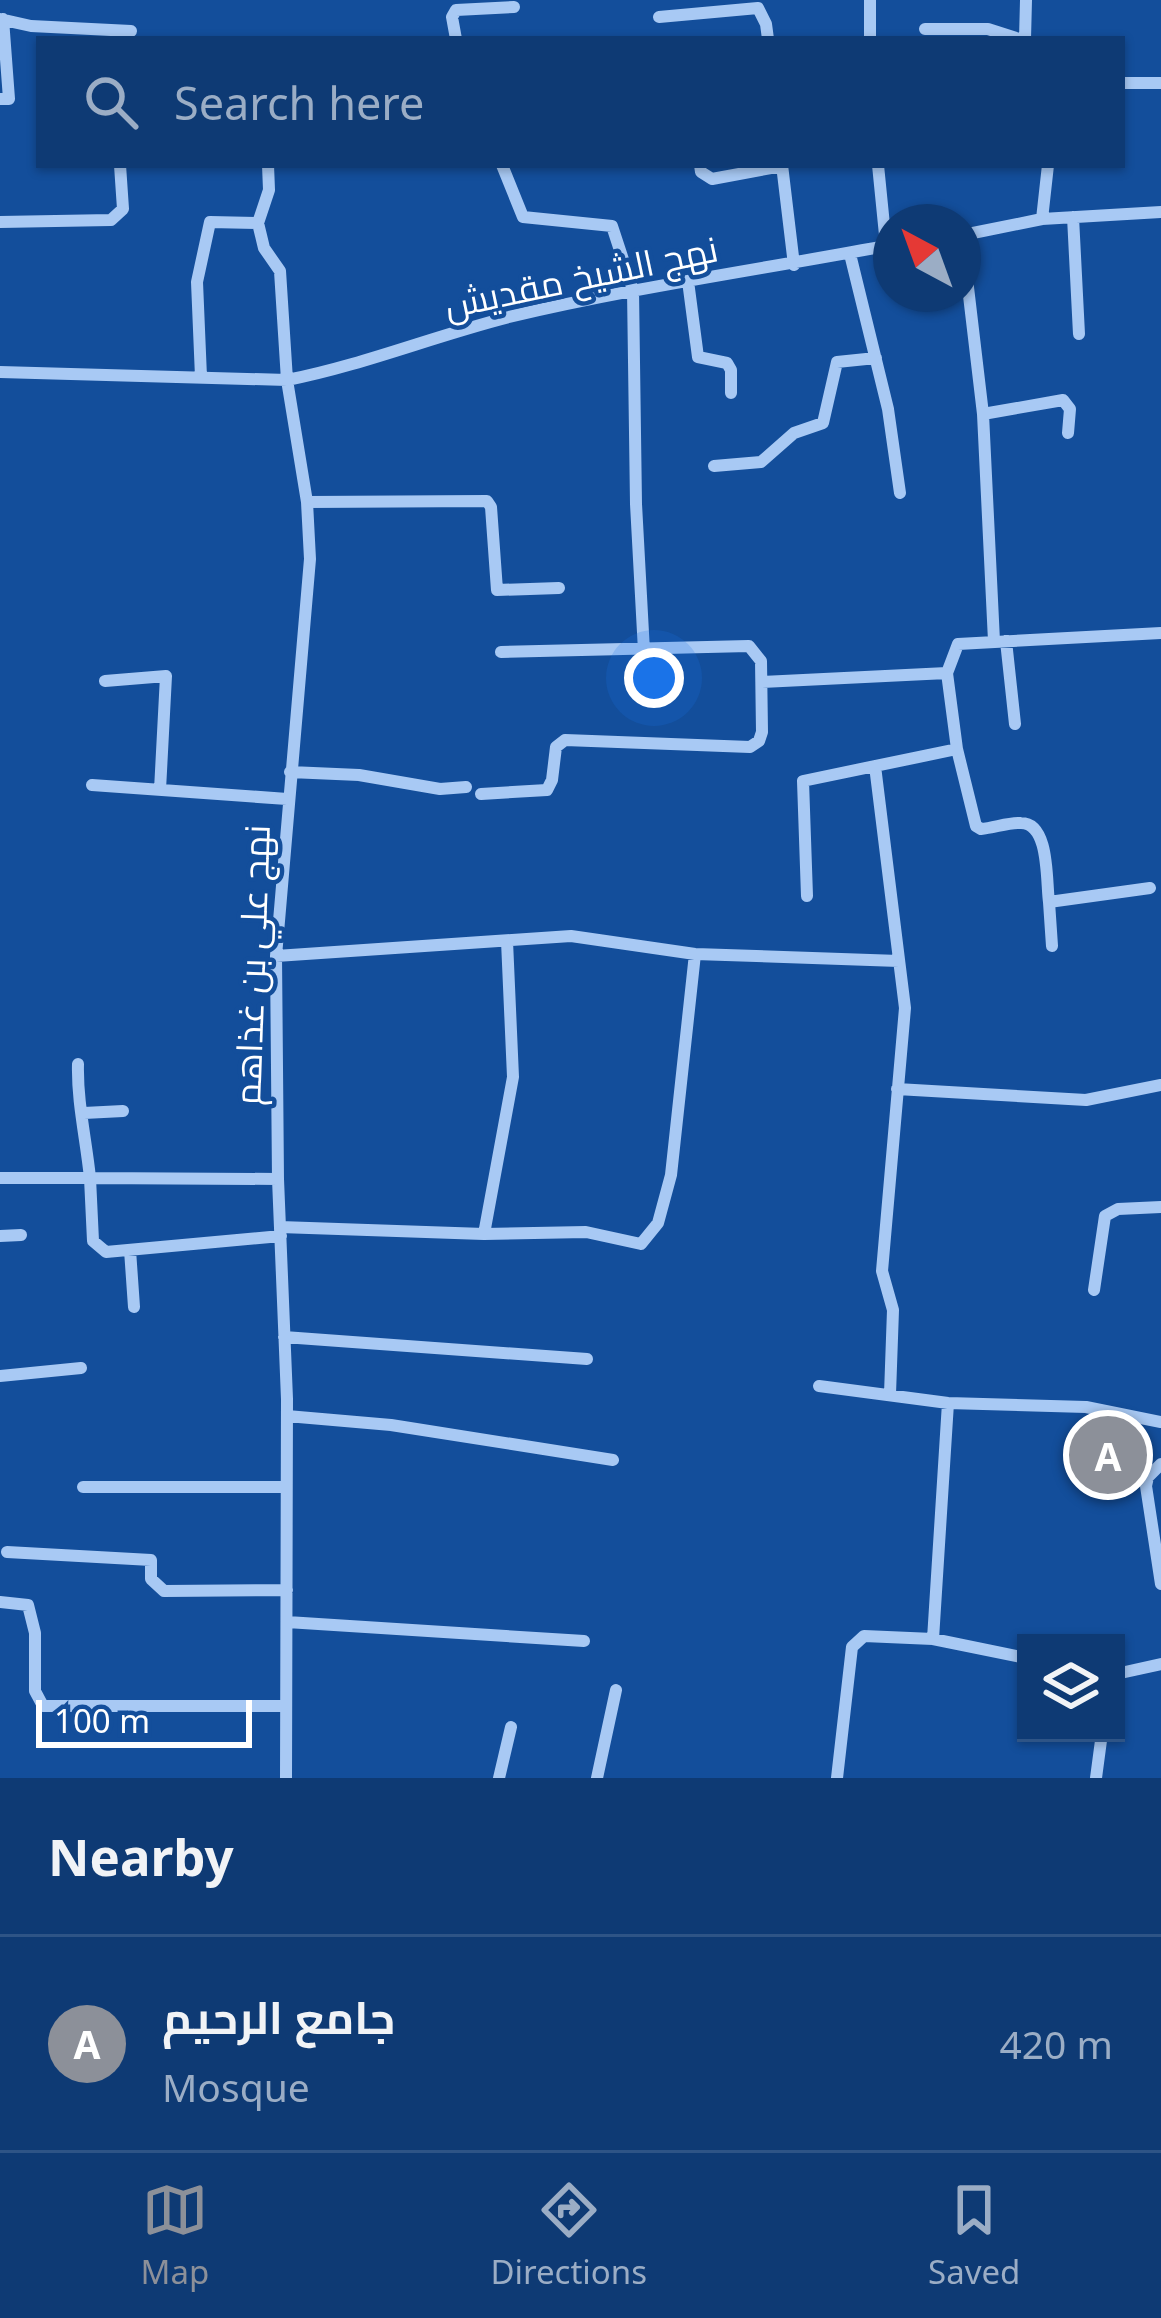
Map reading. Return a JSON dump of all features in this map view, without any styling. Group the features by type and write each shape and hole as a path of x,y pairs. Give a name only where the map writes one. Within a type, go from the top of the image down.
{"street":[{"path":"870,0 870,36"},
{"path":"1022,36 1026,0"},
{"path":"456,36 452,17 456,10 514,7"},
{"path":"659,17 758,8 767,36"},
{"path":"0,99 9,99 1,19 31,26 131,31"},
{"path":"925,28 988,29 1012,36"},
{"path":"1125,83 1161,83"},
{"path":"0,222 111,220 123,209 120,168"},
{"path":"201,377 196,282 210,222 258,223 269,190 268,168"},
{"path":"503,168 523,217 612,226 634,290 636,503 644,650"},
{"path":"700,168 712,179 771,168"},
{"path":"782,168 794,265"},
{"path":"878,168 883,204"},
{"path":"1042,219 1048,168"},
{"path":"981,231 1042,219 1161,212"},
{"path":"1073,217 1079,334"},
{"name":"نهج علي بن غذاهم","path":"258,223 264,248 280,271 287,380 307,502 310,559 276,956 287,1416 286,1778"},
{"name":"نهج الشيخ مقديش","path":"0,372 287,380 505,318 634,290 873,249"},
{"path":"850,254 888,409 900,493"},
{"path":"688,281 698,357 727,363 730,393"},
{"path":"971,312 1000,641 1015,724"},
{"path":"714,466 760,462 799,430 823,423 837,362 876,358"},
{"path":"983,414 1063,400 1070,409 1068,433"},
{"path":"307,502 487,501 497,590 559,588"},
{"path":"1052,946 1042,842 1035,827 1024,822 976,826 957,749 947,673 958,644 1161,633"},
{"path":"482,794 547,790 553,780 556,747 565,740 755,745 762,732 759,655 749,646 500,652"},
{"path":"762,682 947,673"},
{"path":"105,681 166,676 160,790"},
{"path":"807,896 803,781 957,749"},
{"path":"875,766 905,1009 882,1271 892,1310 890,1394"},
{"path":"290,772 359,775 440,789 466,787"},
{"path":"92,785 287,799"},
{"path":"1049,902 1150,888"},
{"path":"276,956 572,936 695,954 899,961"},
{"path":"484,1234 512,1076 507,941"},
{"path":"78,1064 77,1100 84,1113 93,1241 106,1252 281,1231 586,1232 640,1244 658,1223 671,1175 695,954"},
{"path":"897,1089 1086,1100 1161,1085"},
{"path":"84,1113 123,1111"},
{"path":"0,1178 278,1179"},
{"path":"1094,1290 1105,1216 1118,1209 1161,1207"},
{"path":"0,1236 21,1234"},
{"path":"130,1250 134,1307"},
{"path":"284,1337 587,1359"},
{"path":"0,1376 81,1368"},
{"path":"819,1386 948,1403 1086,1407 1161,1421"},
{"path":"934,1639 948,1403"},
{"path":"287,1416 391,1425 613,1460"},
{"path":"1161,1464 1146,1486 1161,1584"},
{"path":"83,1487 286,1486"},
{"path":"7,1552 151,1560 151,1579 164,1591 287,1590"},
{"path":"0,1602 28,1605 35,1633 35,1691 44,1706 285,1706"},
{"path":"287,1622 584,1641"},
{"path":"837,1778 852,1647 864,1636 934,1639 1017,1656"},
{"path":"1125,1672 1161,1664"},
{"path":"597,1778 616,1690"},
{"path":"499,1778 511,1727"},
{"path":"1096,1778 1101,1742"}],"building":[{"path":"1095,1430 1095,1436 1136,1443 1138,1465 1079,1467 1082,1432"}],"place":[{"name":"جامع الرحيم","path":"1108,1455"}]}
